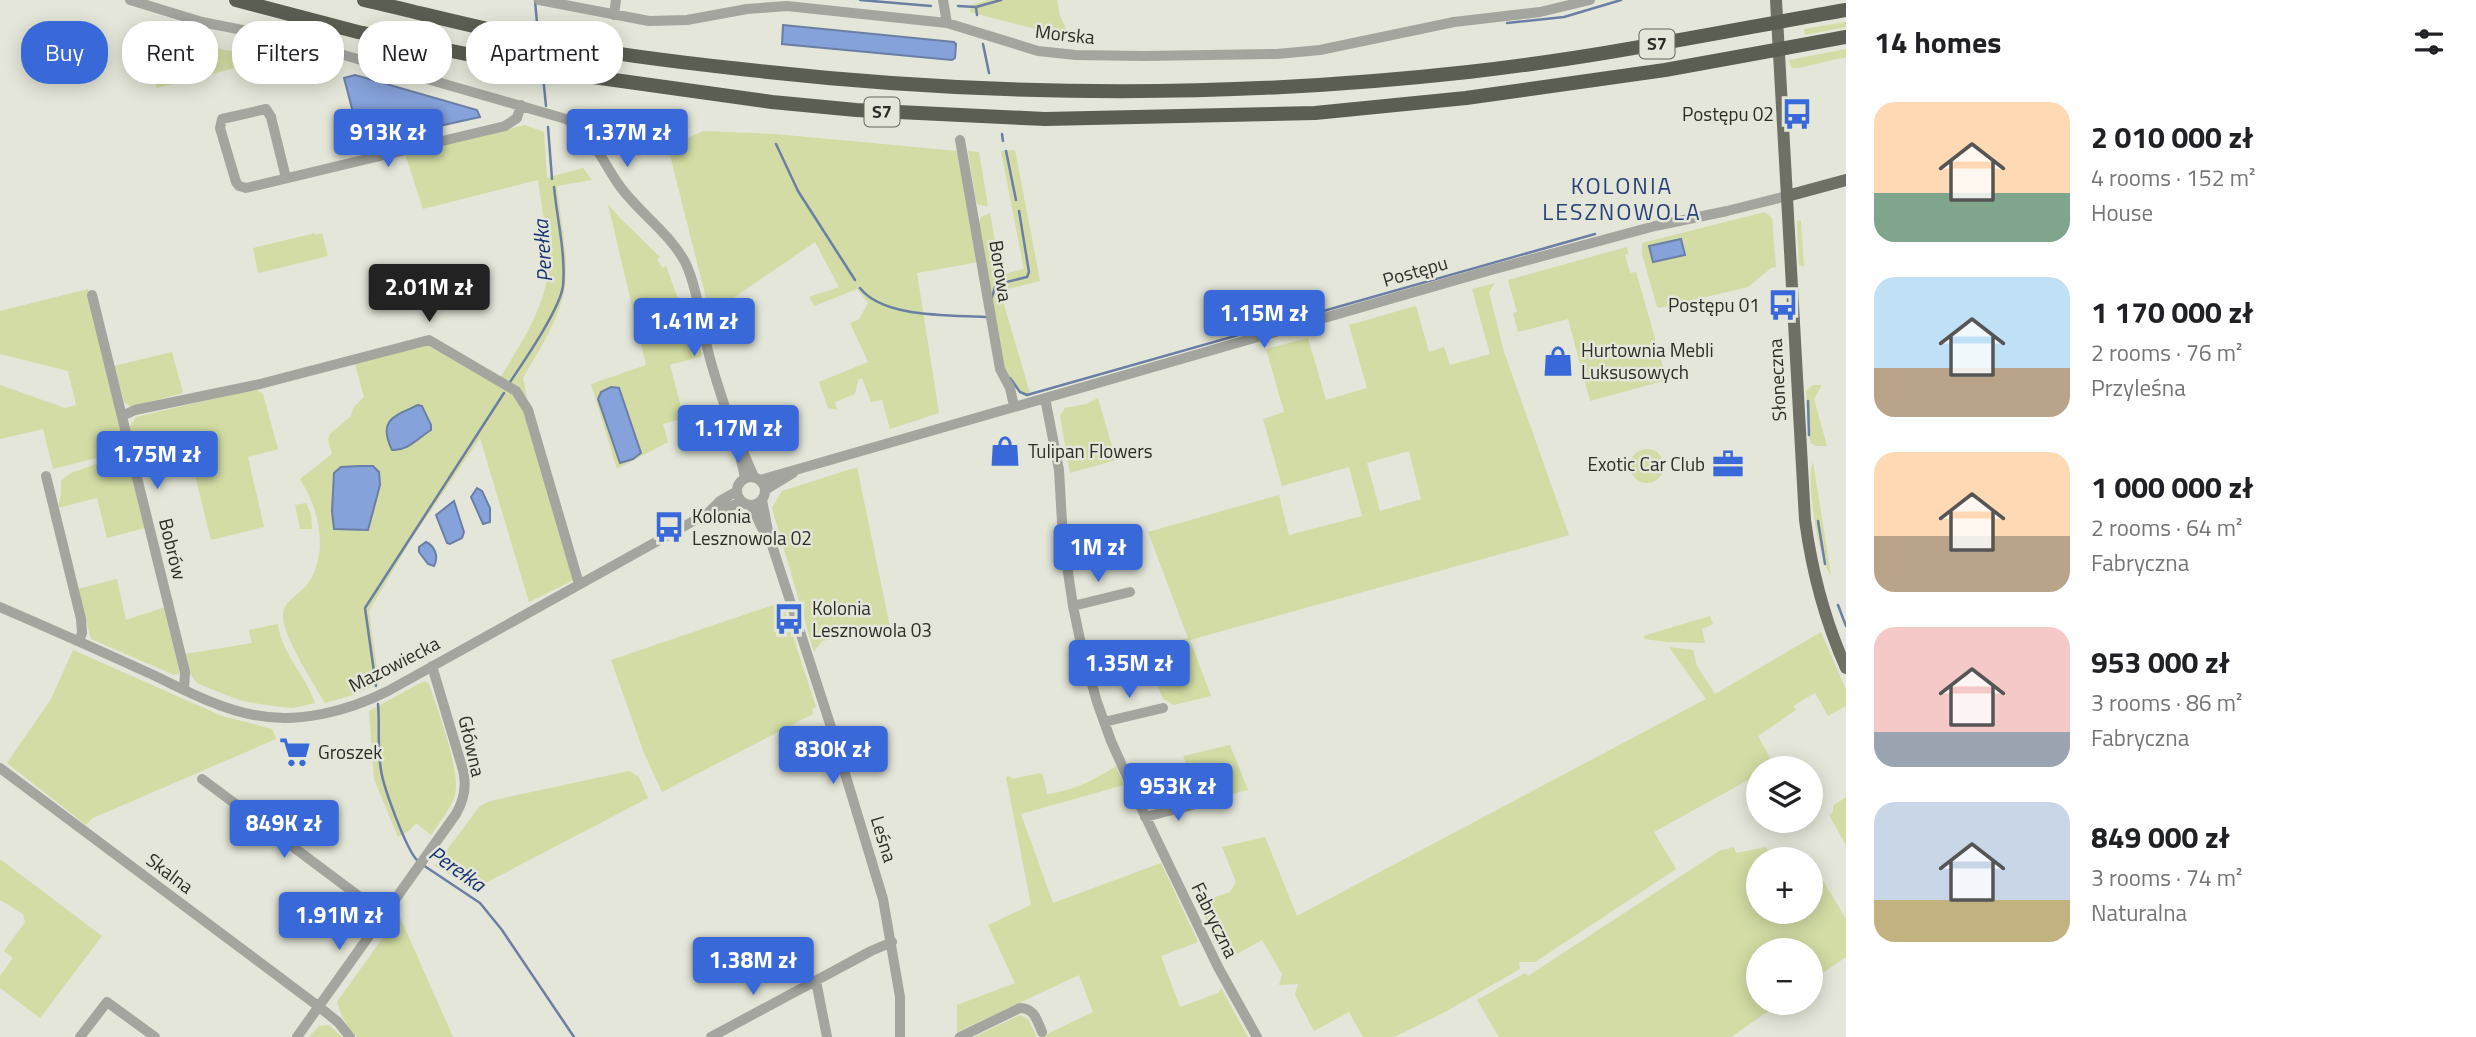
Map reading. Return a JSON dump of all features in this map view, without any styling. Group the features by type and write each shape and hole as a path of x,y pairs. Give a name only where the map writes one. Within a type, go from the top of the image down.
{"highway":[{"name":"S7","path":"236,0 358,32 544,70 772,102 856,110 1045,119 1315,113 1466,98 1665,70 1846,37"},
{"name":"S7","path":"364,0 541,40 686,62 853,81 1034,92 1229,90 1467,72 1557,61 1846,10"}],"main road":[{"name":"Słoneczna","path":"1776,0 1805,520 1818,589 1846,668"},
{"name":"Postępu","path":"1787,196 1846,180"}],"street":[{"path":"130,0 202,22 288,39 521,106 514,120 505,126 246,188 239,186 220,128 222,119 266,109 271,117 286,178"},
{"name":"Morska","path":"541,0 637,20 687,20 774,6 947,23 1038,51 1076,55 1277,54 1345,45 1454,22 1540,12 1590,0"},
{"path":"614,15 616,0"},
{"path":"943,0 947,23"},
{"name":"Leśna","path":"521,106 566,119 586,133 619,185 683,258 690,273 712,365 738,444 746,454 753,478 764,495 769,536 883,899 900,997 900,1037"},
{"name":"Borowa","path":"960,140 1000,369 1010,388 1014,406"},
{"name":"Postępu","path":"753,478 797,470 1490,270 1655,226 1787,196"},
{"name":"Bobrów","path":"92,295 185,672 184,689"},
{"path":"122,415 260,384 429,340 516,391 528,410 579,584"},
{"name":"Fabryczna","path":"1045,398 1059,470 1063,539 1073,606 1082,649 1104,722 1145,817 1218,967 1257,1037"},
{"name":"Postępu","path":"747,503 764,495 797,470"},
{"path":"46,476 83,626 79,641"},
{"path":"737,491 739,484 753,478"},
{"name":"Leśna","path":"737,491 769,536"},
{"name":"Mazowiecka","path":"0,607 229,708 256,716 305,716 342,709 375,697 708,513 737,491"},
{"name":"Mazowiecka","path":"708,513 747,503"},
{"path":"1073,606 1130,592"},
{"name":"Główna","path":"297,1037 459,808 465,783 463,770 432,666"},
{"path":"1104,722 1163,708"},
{"name":"Skalna","path":"0,768 318,1006 338,1022 350,1037"},
{"path":"202,779 384,915"},
{"path":"1145,817 1204,802"},
{"path":"711,1037 892,942"},
{"path":"816,981 827,1037"},
{"path":"80,1037 107,1002 155,1037"},
{"path":"960,1037 1020,1008 1031,1011 1042,1032"}],"green space":[{"path":"988,0 1057,0 1060,16 1069,34 1047,32 970,12 971,5"},
{"path":"1846,22 1846,27 1805,35 1804,29"},
{"path":"218,48 232,51 232,69 218,72"},
{"path":"1846,49 1846,57 1798,68 1792,68 1789,60"},
{"path":"156,84 173,84 157,88"},
{"path":"525,125 544,132 547,178 583,168 592,180 557,186 566,258 565,287 545,340 523,378 527,398 500,378 531,325 546,283 547,246 538,180 423,209 405,154"},
{"path":"703,131 775,134 958,151 979,262 917,273 939,413 890,429 882,400 871,402 862,378 858,380 855,394 835,402 837,410 828,408 819,382 868,362 850,323 859,319 868,303 857,289 814,306 809,297 839,287 815,242 710,314 668,147"},
{"path":"1015,150 1040,281 1000,291 1030,393 1027,397 1014,387 1004,373 979,223 981,217 990,213 1004,274 1024,269 1001,151"},
{"path":"968,151 979,152 988,206 976,202"},
{"path":"608,204 660,257 657,260 663,268 666,266 682,310 691,309 702,356 670,365 684,418 663,424 668,442 617,469 591,384 646,365"},
{"path":"1765,212 1772,218 1776,267 1748,287 1657,307 1642,254 1642,243"},
{"path":"1800,220 1804,267 1799,265 1797,221"},
{"path":"322,233 328,256 258,273 253,248"},
{"path":"1627,247 1628,254 1625,255 1630,273 1636,272 1667,380 1590,401 1568,319 1518,332 1513,313 1517,312 1508,280"},
{"path":"1495,283 1489,292 1504,352 1569,535 1190,640 1211,696 1174,705 1163,699 1144,649 1188,638 1148,532 1279,495 1289,535 1362,516 1349,467 1282,486 1263,419 1284,412 1266,349 1308,338 1326,400 1367,388 1349,325 1416,306 1429,352 1444,347 1450,365 1490,354 1472,289","holes":["1409,451 1421,499 1380,511 1367,463"]},
{"path":"88,289 125,439 120,452 53,469 43,429 0,439 0,385 65,408 76,405 68,371 0,354 0,311"},
{"path":"426,345 437,348 510,391 525,411 573,576 572,581 529,602 480,438 413,537 369,611 379,683 353,695 325,703 293,647 284,624 286,605 309,582 319,557 316,516 300,479 332,454 328,440 330,434 351,416 353,408 364,397 355,364"},
{"path":"172,352 183,393 131,407 124,402 114,366"},
{"path":"1813,385 1822,385 1814,399 1827,446 1816,446 1811,443 1809,437 1806,391"},
{"path":"255,389 263,394 278,449 248,457 264,527 211,540 189,451 138,464 129,427 136,417"},
{"path":"1098,398 1116,460 1070,473 1060,416 1065,408 1086,404"},
{"path":"1647,449 1659,454 1664,466 1659,478 1647,483 1635,478 1630,466 1635,454"},
{"path":"119,456 130,463 145,528 107,538 97,498 58,508 61,481 71,473"},
{"path":"1813,462 1831,575 1826,568 1814,520 1811,484"},
{"path":"857,467 890,627 822,641 814,652 772,508 782,491"},
{"path":"306,503 311,514 312,529 300,529 295,505"},
{"path":"117,579 126,620 165,607 179,674 174,675 91,639 78,589"},
{"path":"782,602 816,707 812,709 813,714 662,792 644,753 611,660"},
{"path":"1710,616 1713,624 1702,629 1705,643 1666,642 1645,639 1643,636"},
{"path":"278,624 284,645 315,703 293,708 242,701 197,683 190,674 185,654 252,643 249,630"},
{"path":"1821,632 1846,690 1846,706 1828,716 1815,693 1793,706 1796,710 1758,736 1769,756 1746,756 1746,781 1654,832 1676,869 1535,962 1519,962 1520,969 1445,1012 1394,1037 1363,1037 1349,1012 1314,1031 1295,995 1298,984 1279,985 1282,974 1262,940 1226,960 1197,899 1204,901 1230,892 1236,882 1222,847 1265,837 1297,916 1706,699 1669,647 1693,650 1697,666 1715,694"},
{"path":"73,650 222,716 272,729 276,739 93,818 86,825 7,763 51,699"},
{"path":"424,681 430,687 448,743 456,788 449,808 431,835 416,823 398,837 374,779 369,711"},
{"path":"1230,745 1248,790 1211,797 1205,795 1195,782 1183,756"},
{"path":"1116,766 1124,785 1021,814 1053,903 1161,863 1198,942 1161,956 1180,1007 1218,993 1221,988 1248,1037 1041,1037 1093,1012 1079,975 957,1032 957,1005 1015,983 988,925 1031,905 1006,777 1010,776 1012,779 1040,773 1043,775 1047,794 1083,784"},
{"path":"629,771 639,777 648,798 474,889 435,866 480,806 490,801"},
{"path":"1846,797 1846,845 1829,815 1833,812 1833,806"},
{"path":"1734,847 1736,853 1746,851 1746,924 1823,924 1823,881 1846,919 1846,957 1823,973 1823,938 1746,938 1746,1015 1763,1015 1731,1037 1499,1037 1477,1000 1525,973 1528,976 1719,851"},
{"path":"0,859 102,936 40,1018 0,988 0,976 13,958 4,951 25,922 23,914 0,900"},
{"path":"399,915 453,1037 357,1037 342,1017 337,1002"},
{"path":"1020,1015 1028,1019 1037,1037 974,1037"},
{"path":"329,1025 342,1037 309,1037 319,1026"}],"water":[{"path":"783,25 954,42 955,58 952,60 782,44"},
{"path":"355,75 358,76 358,84 386,84 477,110 480,117 361,143 344,78"},
{"path":"1681,239 1685,255 1653,262 1649,246"},
{"path":"611,387 619,388 641,453 620,463 598,399 601,392"},
{"path":"418,405 422,406 431,430 408,446 392,450 386,431 388,425 396,416"},
{"path":"373,466 379,472 380,485 368,530 334,529 334,473 341,467"},
{"path":"477,488 482,491 490,508 490,522 483,524 471,497"},
{"path":"454,501 464,532 462,538 450,544 447,543 436,515"},
{"path":"426,542 435,552 434,566 428,564 419,552 419,547"}],"waterway":[{"name":"Perełka","path":"535,0 537,21"},
{"path":"860,0 931,6"},
{"path":"977,15 976,7 1001,0"},
{"path":"1507,23 1564,17 1621,0"},
{"path":"958,6 976,7"},
{"path":"983,44 989,73"},
{"name":"Perełka","path":"544,84 546,106"},
{"name":"Perełka","path":"548,127 552,179"},
{"path":"1002,134 1003,141"},
{"path":"776,144 798,191 855,280"},
{"path":"1006,151 1016,200"},
{"name":"Perełka","path":"510,382 549,321 563,286 562,249 554,187"},
{"path":"992,297 998,284 1027,277 1029,272 1019,211"},
{"path":"1010,378 1020,392 1027,395 1595,234"},
{"path":"860,288 871,298 900,310 985,317"},
{"name":"Perełka","path":"376,686 365,608 504,393"},
{"path":"1808,401 1809,435"},
{"path":"1818,521 1825,564"},
{"path":"1838,605 1846,626"},
{"name":"Perełka","path":"378,704 379,754 383,778 402,832 418,861"},
{"name":"Perełka","path":"423,865 480,903 502,930 574,1037"}],"place":[{"name":"Postępu 02","path":"1797,114"},
{"name":"Postępu 01","path":"1783,305"},
{"name":"Hurtownia Mebli Luksusowych","path":"1558,361"},
{"name":"Tulipan Flowers","path":"1005,451"},
{"name":"Exotic Car Club","path":"1728,464"},
{"name":"Kolonia Lesznowola 02","path":"669,527"},
{"name":"Kolonia Lesznowola 03","path":"789,619"},
{"name":"Groszek","path":"295,752"}],"district":[{"name":"KOLONIA LESZNOWOLA","path":"1622,199"}]}
